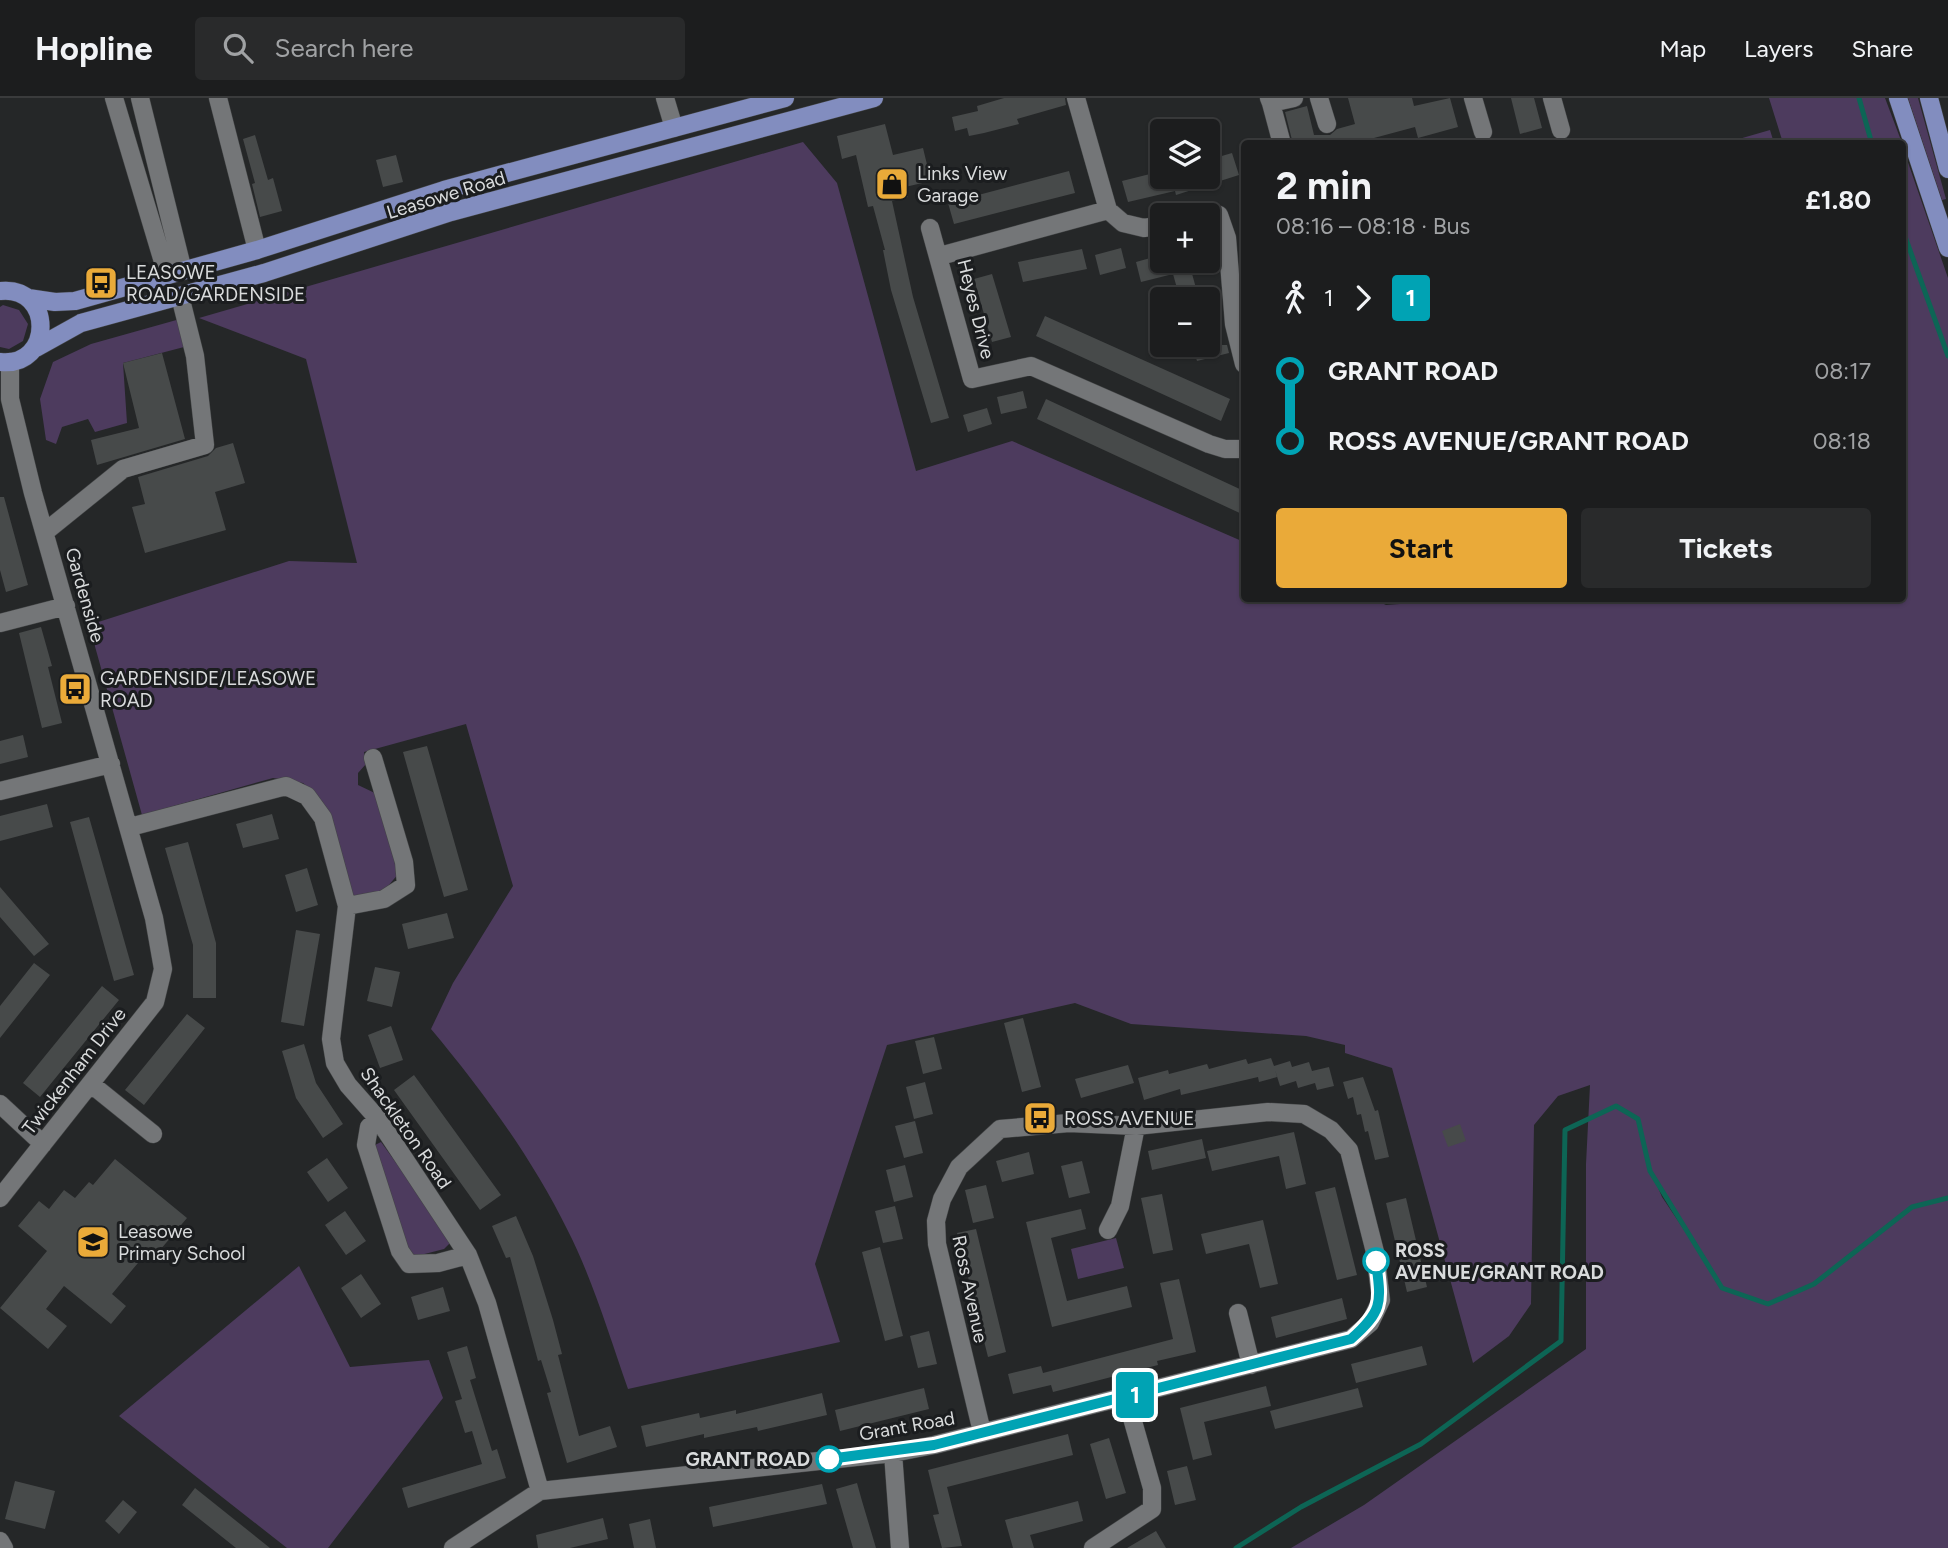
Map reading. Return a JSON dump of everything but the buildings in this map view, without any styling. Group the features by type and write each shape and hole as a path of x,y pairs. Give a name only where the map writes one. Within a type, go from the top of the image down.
{"main road":[{"name":"Leasowe Road","path":"0,291 16,291 28,298 55,302 75,301 257,250 444,190 785,98"},
{"name":"Leasowe Road","path":"5,362 27,356 36,348 81,323 314,258 451,212 874,98"},
{"path":"1898,98 1948,248"},
{"path":"1929,98 1948,169"},
{"path":"28,298 35,305 42,322 36,348"}],"street":[{"path":"114,98 175,273"},
{"path":"140,98 175,273"},
{"path":"218,98 257,250"},
{"path":"665,98 674,128"},
{"path":"1076,98 1108,210 1123,223 1150,227"},
{"path":"1281,140 1270,101 1294,98"},
{"path":"1319,98 1327,124"},
{"path":"1473,98 1483,132"},
{"path":"1552,98 1561,130"},
{"name":"Heyes Drive","path":"1108,210 940,256 972,379 1031,366 1209,444 1225,449 1241,449"},
{"path":"1220,218 1227,238 1234,324 1241,352"},
{"path":"930,228 940,256"},
{"path":"45,532 123,469 205,445 195,356 180,296"},
{"name":"Gardenside","path":"5,362 10,399 45,532 154,918 163,969 155,1002"},
{"path":"0,623 66,606"},
{"path":"347,906 384,899 406,885 404,862 373,758"},
{"path":"0,791 111,764"},
{"name":"Shackleton Road","path":"130,827 286,786 307,796 323,818 347,906 331,1039 335,1063 348,1085 378,1119 468,1255 486,1303 540,1491"},
{"name":"Twickenham Drive","path":"0,1198 155,1002"},
{"path":"91,1084 153,1134"},
{"path":"0,1104 43,1143"},
{"name":"Ross Avenue","path":"982,1432 937,1244 936,1221 942,1199 960,1167 1000,1129 1069,1123 1136,1126 1268,1112 1304,1114 1331,1130 1349,1150 1375,1252 1381,1300 1370,1323"},
{"path":"378,1119 369,1127 366,1145 400,1251 409,1264 438,1263 468,1255"},
{"path":"1108,1230 1120,1206 1136,1126"},
{"path":"1238,1313 1251,1365"},
{"name":"Grant Road","path":"453,1548 540,1491 892,1452 1126,1397 1351,1339 1370,1323"},
{"path":"1093,1548 1152,1509 1152,1488 1126,1397"},
{"path":"892,1452 900,1548"},
{"path":"0,1541 4,1548"}],"shaded area":[{"path":"1769,98 1885,98 1901,140 1782,140"},
{"path":"1908,98 1918,98 1946,199 1942,200"},
{"path":"1770,130 1773,140 1735,140"},
{"path":"803,142 837,183 916,471 1012,441 1241,541 1241,602 1380,602 1386,605 1413,602 1906,602 1906,157 1948,278 1948,1548 1291,1548 1364,1505 1586,1349 1586,1164 1590,1085 1558,1096 1534,1125 1531,1304 1509,1336 1473,1363 1392,1068 1345,1053 1345,1045 1306,1036 1131,1024 1075,1003 887,1045 815,1264 840,1342 628,1389 585,1268 553,1203 505,1125 431,1029 453,983 513,886 466,724 364,752 366,764 358,773 358,785 379,795 399,873 383,892 354,898 322,801 303,783 273,778 142,815 89,625 289,561 357,563 306,359 199,318","holes":["1654,1178 1705,1261 1662,1197"]},
{"path":"3,305 19,310 28,324 23,341 9,349 0,347 0,307"},
{"path":"180,319 184,347 123,363 127,423 95,432 88,419 62,427 56,444 46,440 40,399 53,362 91,344"},
{"path":"381,1142 447,1233 450,1243 444,1249 413,1257 406,1248 373,1146"},
{"path":"1116,1238 1124,1268 1078,1279 1071,1249"},
{"path":"299,1266 350,1367 429,1360 443,1398 328,1548 287,1548 119,1416"}],"waterway":[{"path":"1859,98 1871,140"},
{"path":"1906,239 1948,356"},
{"path":"1236,1548 1301,1507 1421,1444 1561,1341 1565,1130 1616,1106 1638,1119 1650,1171 1722,1288 1768,1304 1814,1284 1912,1207 1948,1198"}],"bus line":[{"name":"1","path":"829,1459 934,1445 1351,1339 1370,1323 1381,1300 1376,1261"}],"place":[{"name":"Links View Garage","path":"892,184"},
{"name":"LEASOWE ROAD/GARDENSIDE","path":"101,283"},
{"name":"GARDENSIDE/LEASOWE ROAD","path":"75,689"},
{"name":"ROSS AVENUE","path":"1040,1118"},
{"name":"Leasowe Primary School","path":"93,1242"},
{"name":"ROSS AVENUE/GRANT ROAD","path":"1376,1261"},
{"name":"GRANT ROAD","path":"829,1459"}]}
